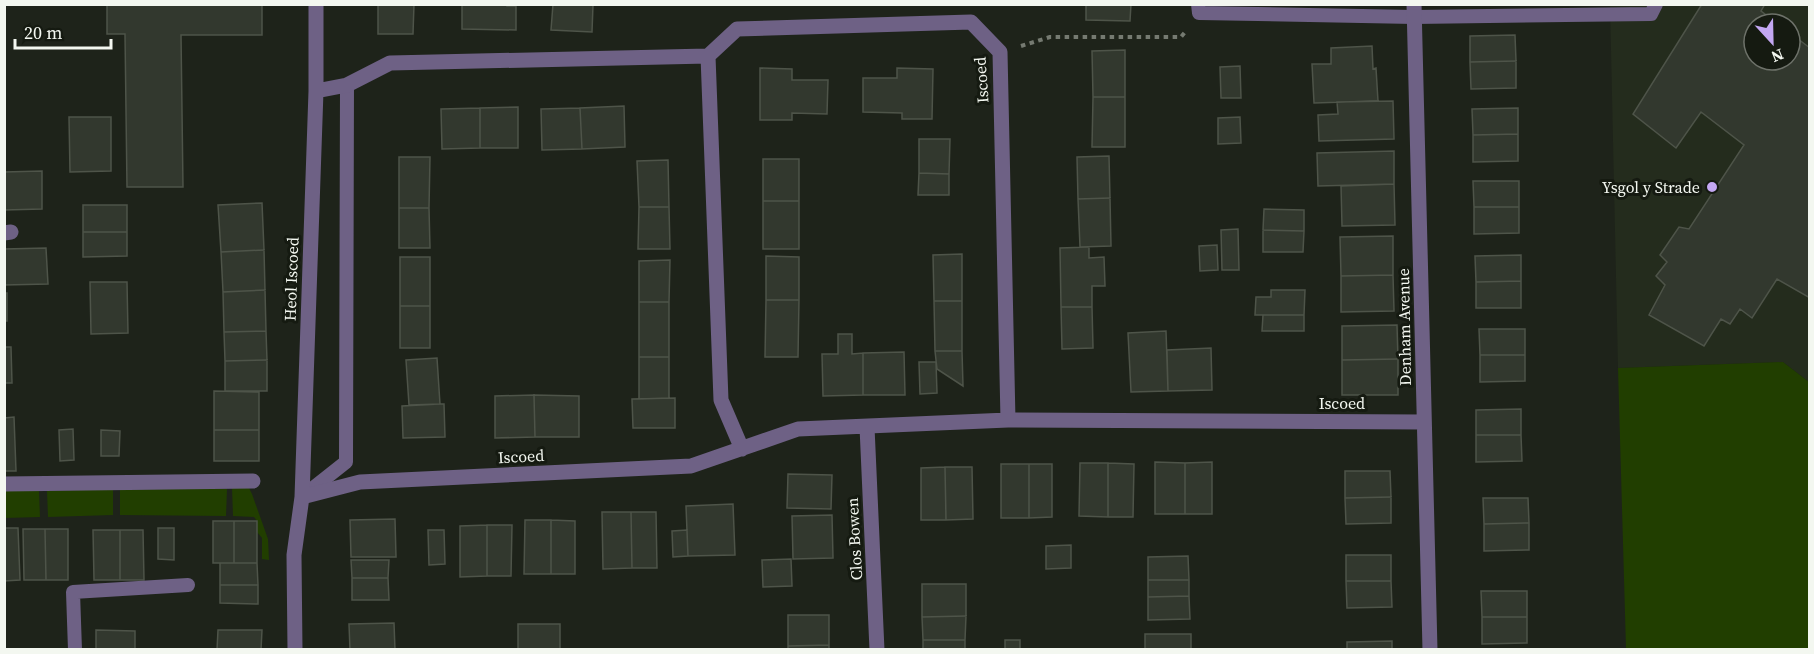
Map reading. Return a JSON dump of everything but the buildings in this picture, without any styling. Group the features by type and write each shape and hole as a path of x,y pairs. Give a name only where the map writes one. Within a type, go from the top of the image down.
{"street":[{"name":"Heol Iscoed","path":"296,650 294,555 302,497 316,91 316,4"},
{"name":"Denham Avenue","path":"1414,11 1430,650"},
{"name":"Iscoed","path":"708,56 737,29 971,22 1000,52 1008,420"},
{"path":"316,91 347,84 390,63 708,56 721,400 742,448"},
{"name":"Iscoed","path":"302,497 360,482 691,466 798,429 1008,420 1424,422"},
{"name":"Clos Bowen","path":"867,427 877,650"},
{"path":"4,484 253,481"}],"lane":[{"path":"1198,9 1651,14 1656,4"},
{"path":"302,497 346,462 347,84"},
{"path":"75,650 73,591 188,585"}],"path":[{"path":"1000,52 1050,37 1182,37 1198,9"}],"shaded area":[{"name":"Ysgol y Strade","path":"1610,5 1809,5 1809,382 1783,362 1618,368"}],"green space":[{"path":"1783,362 1809,382 1809,649 1626,649 1618,368"},
{"path":"120,488 227,489 226,516 120,515"},
{"path":"232,488 249,488 268,539 269,560 262,559 262,538 257,532 257,521 254,517 233,516"},
{"path":"113,489 113,515 48,517 47,491"},
{"path":"4,491 39,491 40,517 5,518"}],"place":[{"name":"Ysgol y Strade","path":"1712,187"}]}
